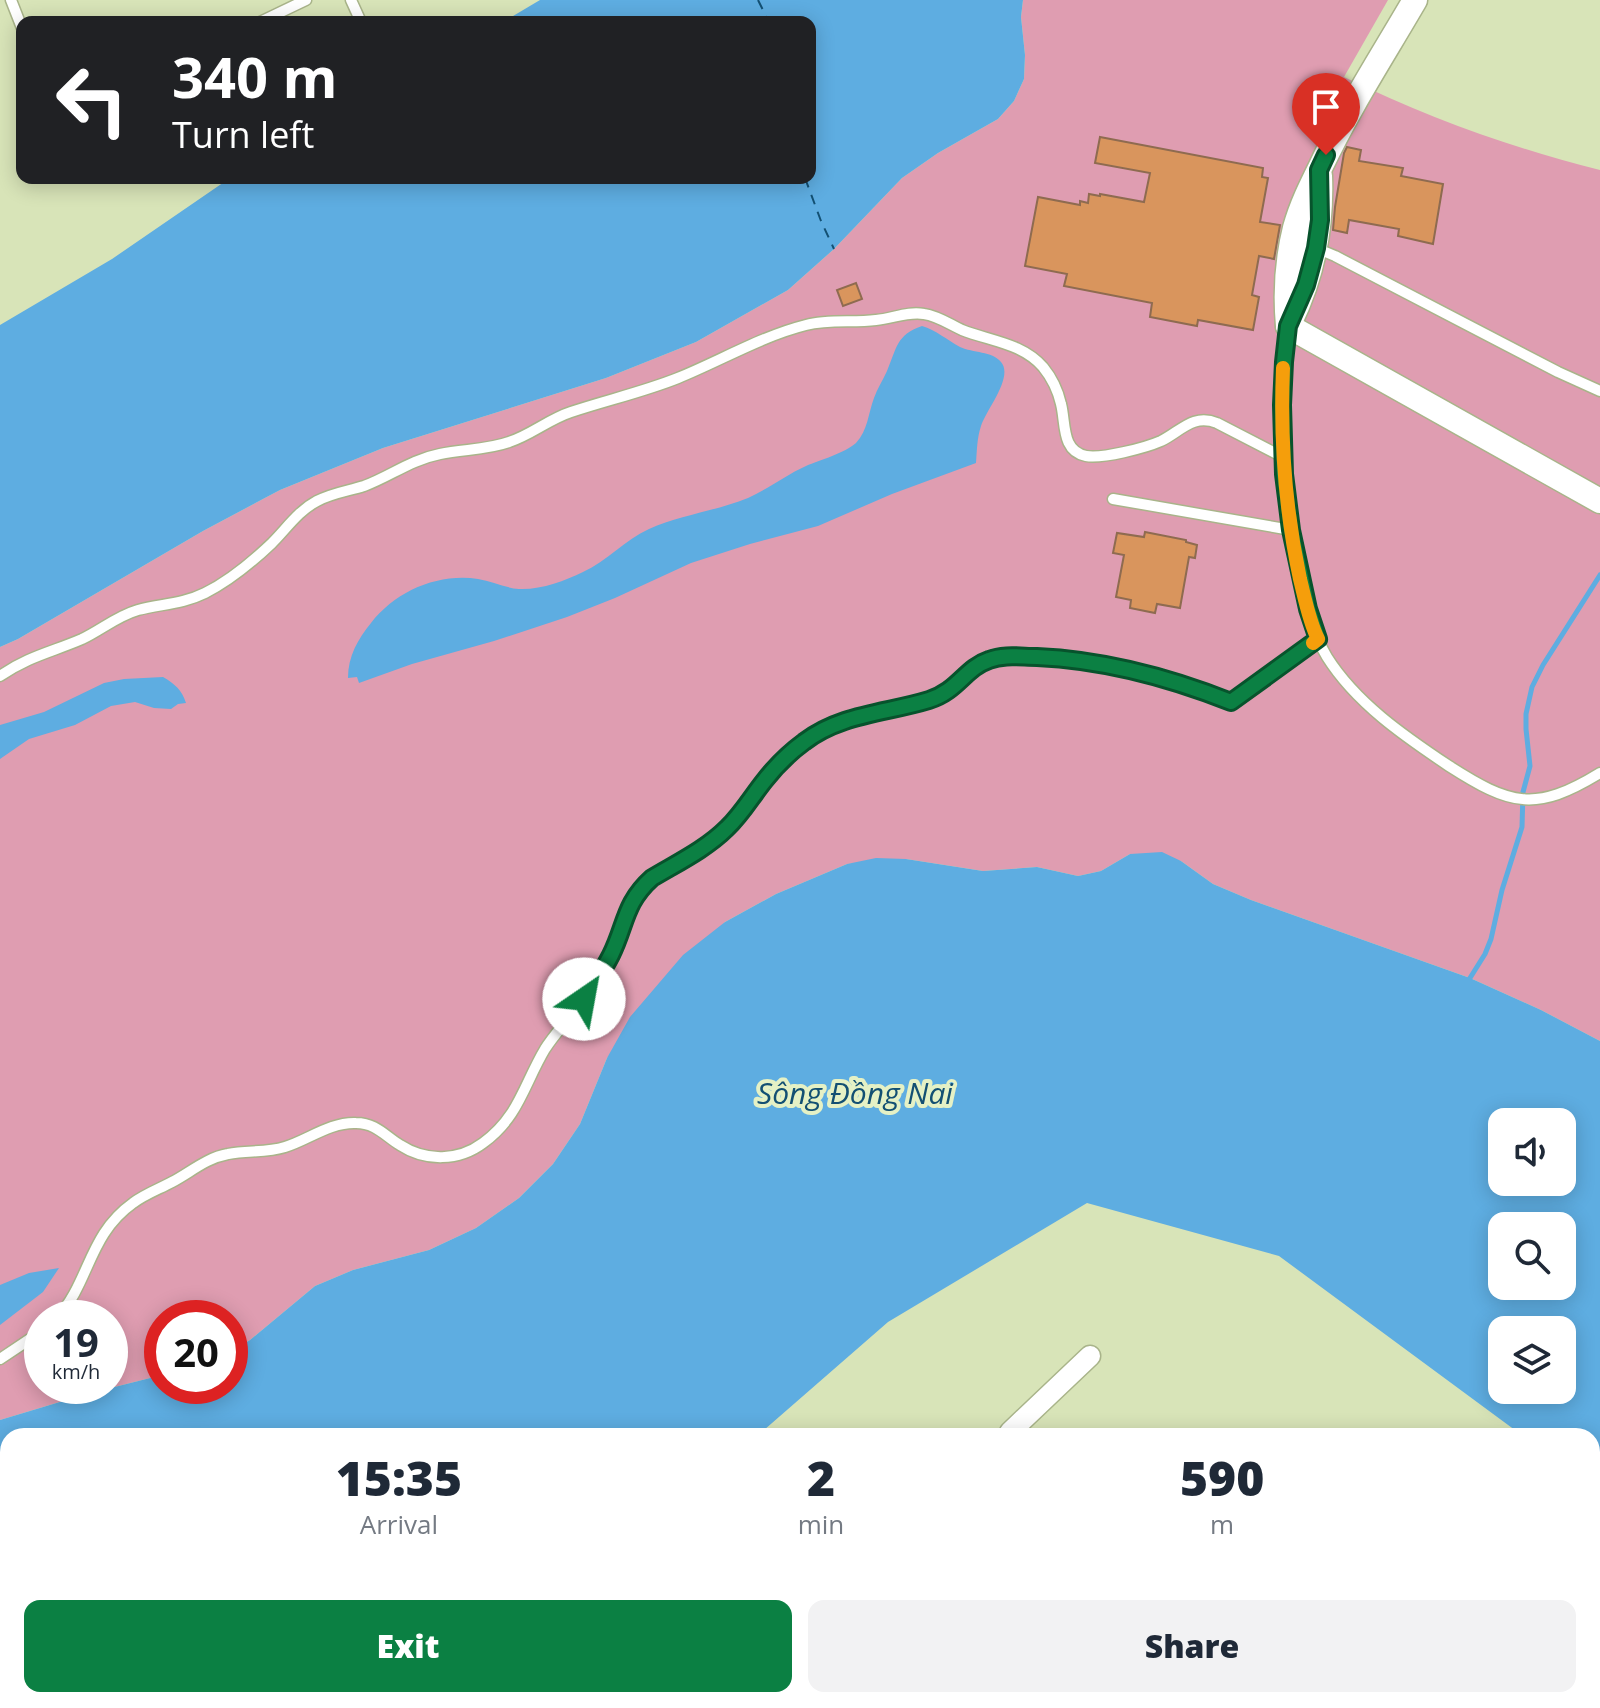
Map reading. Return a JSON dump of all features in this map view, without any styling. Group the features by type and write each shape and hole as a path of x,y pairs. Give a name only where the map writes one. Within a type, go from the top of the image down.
{"street":[{"path":"1415,0 1333,140 1319,170 1320,207 1304,245 1306,285 1288,326 1600,501"},
{"path":"1015,1428 1090,1356"}],"lane":[{"path":"273,16 306,0"},
{"path":"1304,245 1335,256 1600,391"},
{"path":"0,676 28,659 85,638 128,613 172,605 204,594 253,560 303,510 327,496 364,486 423,458 516,440 572,411 665,383 777,334 811,324 923,314 1021,349 1050,376 1061,402 1069,444 1074,451 1085,456 1097,457 1138,449 1162,440 1189,422 1205,419 1283,457"},
{"path":"1288,326 1283,384 1283,457 1291,530 1305,598 1318,639 1328,658 1367,704 1399,732 1486,788 1514,798 1532,800 1554,796 1600,773"},
{"path":"1113,499 1291,530"},
{"path":"71,1300 101,1237 121,1212 212,1159 238,1152 279,1149 325,1129 356,1123 376,1127 402,1147 432,1157 465,1153 486,1142 512,1114 545,1049 584,999 604,967 635,895 652,878 705,846 726,829 780,763 802,743 823,730 849,720 941,696 975,667 1001,656 1117,666 1180,683 1231,702 1318,639"},
{"path":"0,1359 24,1343"}],"shaded area":[{"path":"1023,0 1388,0 1344,77 1470,130 1600,170 1600,1041 1470,978 1213,884 1181,861 1130,854 1101,871 1078,876 1037,867 983,871 906,859 847,864 776,894 725,922 607,1058 580,1124 553,1164 519,1198 476,1228 429,1250 353,1270 315,1286 248,1341 248,1300 144,1300 144,1380 128,1384 128,1300 24,1300 24,1404 53,1404 0,1420 0,647 280,490 383,448 606,378 696,342 788,290 834,249 902,178 938,153 998,119 1014,101 1024,79 1021,17"}],"water":[{"path":"540,0 1023,0 1024,79 1014,101 998,119 938,153 902,178 834,249 788,290 696,342 606,378 383,448 280,490 0,647 0,325 112,259 221,184 816,184 816,16 513,16"},
{"path":"922,326 960,347 997,358 1004,368 1002,385 981,426 976,463 818,526 691,563 567,617 359,683 357,677 348,678 352,655 366,629 405,593 448,579 483,580 519,589 536,588 568,579 649,529 748,498 799,470 851,447 863,433 875,395 898,343"},
{"path":"163,677 178,688 186,703 171,709 135,702 111,706 75,725 29,739 0,759 0,725 44,712 104,683"},
{"name":"Sông Đồng Nai","path":"1162,852 1181,861 1213,884 1470,978 1600,1041 1600,1428 1512,1428 1279,1256 1087,1203 888,1322 766,1428 0,1428 0,1420 53,1404 128,1404 128,1384 144,1380 144,1404 248,1404 248,1341 315,1286 353,1270 429,1250 476,1228 519,1198 553,1164 580,1124 607,1058 630,1017 683,955 725,922 776,894 847,864 876,858 906,859 983,871 1037,867 1078,876 1101,871 1130,854"},
{"path":"59,1268 43,1292 33,1300 24,1300 24,1307 0,1325 0,1285 29,1273"}],"building":[{"path":"1100,137 1263,168 1262,177 1268,178 1260,222 1280,225 1274,259 1259,256 1252,295 1259,297 1253,330 1198,320 1197,326 1150,317 1152,303 1064,286 1067,274 1025,266 1038,197 1080,205 1080,201 1088,203 1089,194 1144,202 1150,173 1095,163"},
{"path":"1347,147 1361,150 1359,161 1403,168 1401,176 1443,184 1433,244 1398,236 1399,229 1349,220 1347,233 1333,230"},
{"path":"856,283 862,299 843,306 837,290"},
{"path":"1145,532 1197,545 1195,558 1189,557 1180,608 1157,604 1155,613 1130,608 1131,600 1116,597 1124,555 1113,553 1117,533 1144,537"}],"waterway":[{"path":"1470,978 1491,939 1502,890 1522,827 1523,792 1530,766 1526,714 1532,687 1600,575"}],"ferry route":[{"path":"758,0 766,16"},
{"path":"807,184 834,249"}],"slow traffic":[{"path":"1283,368 1284,474 1298,568 1318,639 1313,643"}],"route":[{"path":"584,999 610,957 635,895 652,878 715,839 737,818 780,763 802,743 823,730 849,720 941,696 975,667 1001,656 1087,661 1117,666 1180,683 1231,702 1318,639 1308,609 1291,530 1284,474 1282,405 1288,326 1306,285 1316,248 1321,195 1319,170 1326,155"}]}
